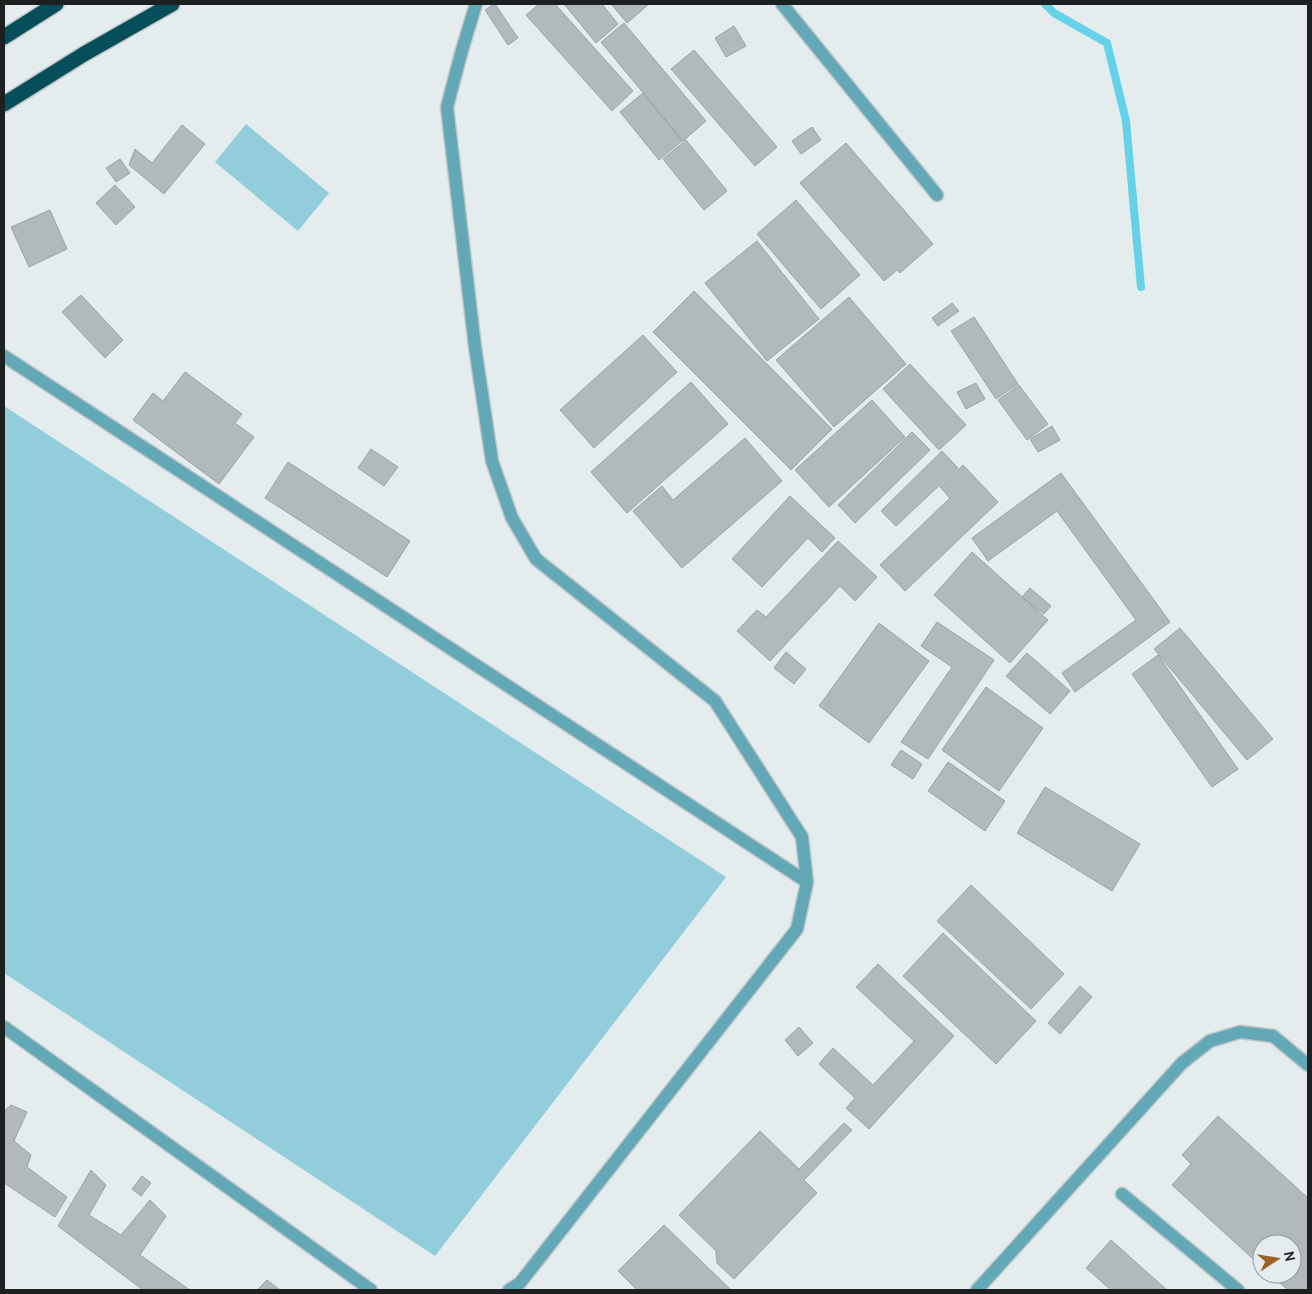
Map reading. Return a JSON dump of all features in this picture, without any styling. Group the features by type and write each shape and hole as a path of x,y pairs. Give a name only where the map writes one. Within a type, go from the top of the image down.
{"highway":[{"path":"4,31 54,4"},
{"path":"4,37 54,4"},
{"path":"4,104 84,54 172,4"}],"street":[{"path":"476,4 447,107 475,347 492,461 512,518 536,558 715,701 802,837 808,882 797,930 520,1283 509,1290"},
{"path":"782,4 937,195"},
{"path":"4,356 808,882"},
{"path":"4,1027 372,1290"},
{"path":"977,1290 1182,1063 1210,1041 1240,1032 1273,1036 1308,1065"},
{"path":"1122,1194 1238,1290"}],"shaded area":[{"path":"246,124 329,193 298,231 215,162"},
{"path":"4,406 726,877 435,1256 4,973"}],"building":[{"path":"494,4 518,38 508,45 485,10"},
{"path":"539,4 555,4 633,91 612,111 526,15"},
{"path":"564,4 602,4 618,24 596,43"},
{"path":"611,4 649,4 627,23"},
{"path":"624,23 706,121 683,141 601,42"},
{"path":"734,26 746,46 726,57 715,38"},
{"path":"694,50 777,147 755,166 671,69"},
{"path":"643,93 682,141 659,160 620,112"},
{"path":"182,125 205,144 164,194 129,165 135,149 152,163"},
{"path":"812,127 821,140 801,154 792,141"},
{"path":"686,140 727,191 704,210 663,159"},
{"path":"846,143 933,244 900,273 897,270 884,281 800,183"},
{"path":"120,159 130,173 116,182 106,168"},
{"path":"115,185 135,207 116,225 96,203"},
{"path":"796,200 860,275 821,309 757,234"},
{"path":"50,210 67,249 29,267 11,227"},
{"path":"757,241 819,319 767,361 705,283"},
{"path":"694,291 832,429 791,470 653,332"},
{"path":"81,295 123,340 105,358 62,312"},
{"path":"849,297 906,364 834,427 776,360"},
{"path":"952,303 959,311 938,326 932,318"},
{"path":"974,317 1018,384 996,399 951,331"},
{"path":"643,335 677,372 594,448 560,410"},
{"path":"910,364 966,425 939,450 883,389"},
{"path":"185,372 242,414 235,423 254,437 219,484 133,420 153,393 163,401"},
{"path":"691,382 728,424 627,513 591,472"},
{"path":"976,383 985,399 966,409 957,392"},
{"path":"1019,385 1048,424 1027,440 998,400"},
{"path":"872,400 905,437 829,507 795,470"},
{"path":"1052,426 1060,440 1038,452 1030,439"},
{"path":"912,432 930,450 855,523 838,505"},
{"path":"745,438 782,481 682,568 633,511 662,486 673,500"},
{"path":"371,449 398,467 384,486 358,468"},
{"path":"942,451 958,468 896,526 881,511"},
{"path":"288,462 410,541 387,577 265,498"},
{"path":"963,465 998,502 905,591 880,565 950,498 940,487"},
{"path":"1061,473 1170,622 1075,692 1062,673 1136,620 1057,511 988,561 972,538"},
{"path":"790,496 835,538 822,552 808,538 762,587 732,559"},
{"path":"838,541 877,577 855,601 840,586 770,661 737,631 757,610 766,617"},
{"path":"972,552 1048,620 1010,663 934,595"},
{"path":"1030,588 1051,606 1044,614 1022,597"},
{"path":"937,622 994,660 928,759 901,742 952,667 921,646"},
{"path":"879,623 929,661 869,743 819,706"},
{"path":"1180,628 1273,739 1247,760 1154,649"},
{"path":"786,652 806,669 794,684 774,668"},
{"path":"1027,653 1070,691 1050,714 1006,676"},
{"path":"1158,655 1238,769 1212,787 1132,674"},
{"path":"986,687 1043,728 999,791 942,750"},
{"path":"901,750 922,764 913,779 891,765"},
{"path":"948,762 1005,801 985,831 928,791"},
{"path":"1045,787 1140,844 1112,891 1017,833"},
{"path":"971,885 1064,974 1031,1009 937,921"},
{"path":"943,933 1036,1021 996,1064 903,976"},
{"path":"878,964 954,1036 869,1129 846,1108 855,1098 819,1064 833,1048 873,1085 914,1041 856,987"},
{"path":"1080,986 1092,997 1060,1034 1048,1023"},
{"path":"799,1027 813,1043 798,1056 785,1040"},
{"path":"11,1105 27,1112 14,1141 31,1155 27,1167 67,1197 55,1217 4,1183 4,1111"},
{"path":"1218,1116 1308,1198 1308,1290 1288,1290 1281,1284 1302,1284 1302,1234 1252,1234 1252,1258 1172,1185 1191,1164 1182,1155"},
{"path":"844,1123 852,1130 804,1180 817,1193 734,1279 717,1263 716,1251 679,1215 760,1131 799,1169"},
{"path":"91,1170 106,1185 89,1215 121,1235 150,1200 166,1216 140,1255 190,1290 143,1290 58,1226"},
{"path":"142,1176 151,1183 141,1196 132,1189"},
{"path":"664,1225 731,1290 637,1290 618,1271"},
{"path":"1111,1240 1167,1290 1111,1290 1086,1268"},
{"path":"267,1280 280,1290 257,1290"}],"waterway":[{"path":"1045,4 1054,13 1107,43 1126,121 1141,287"}]}
